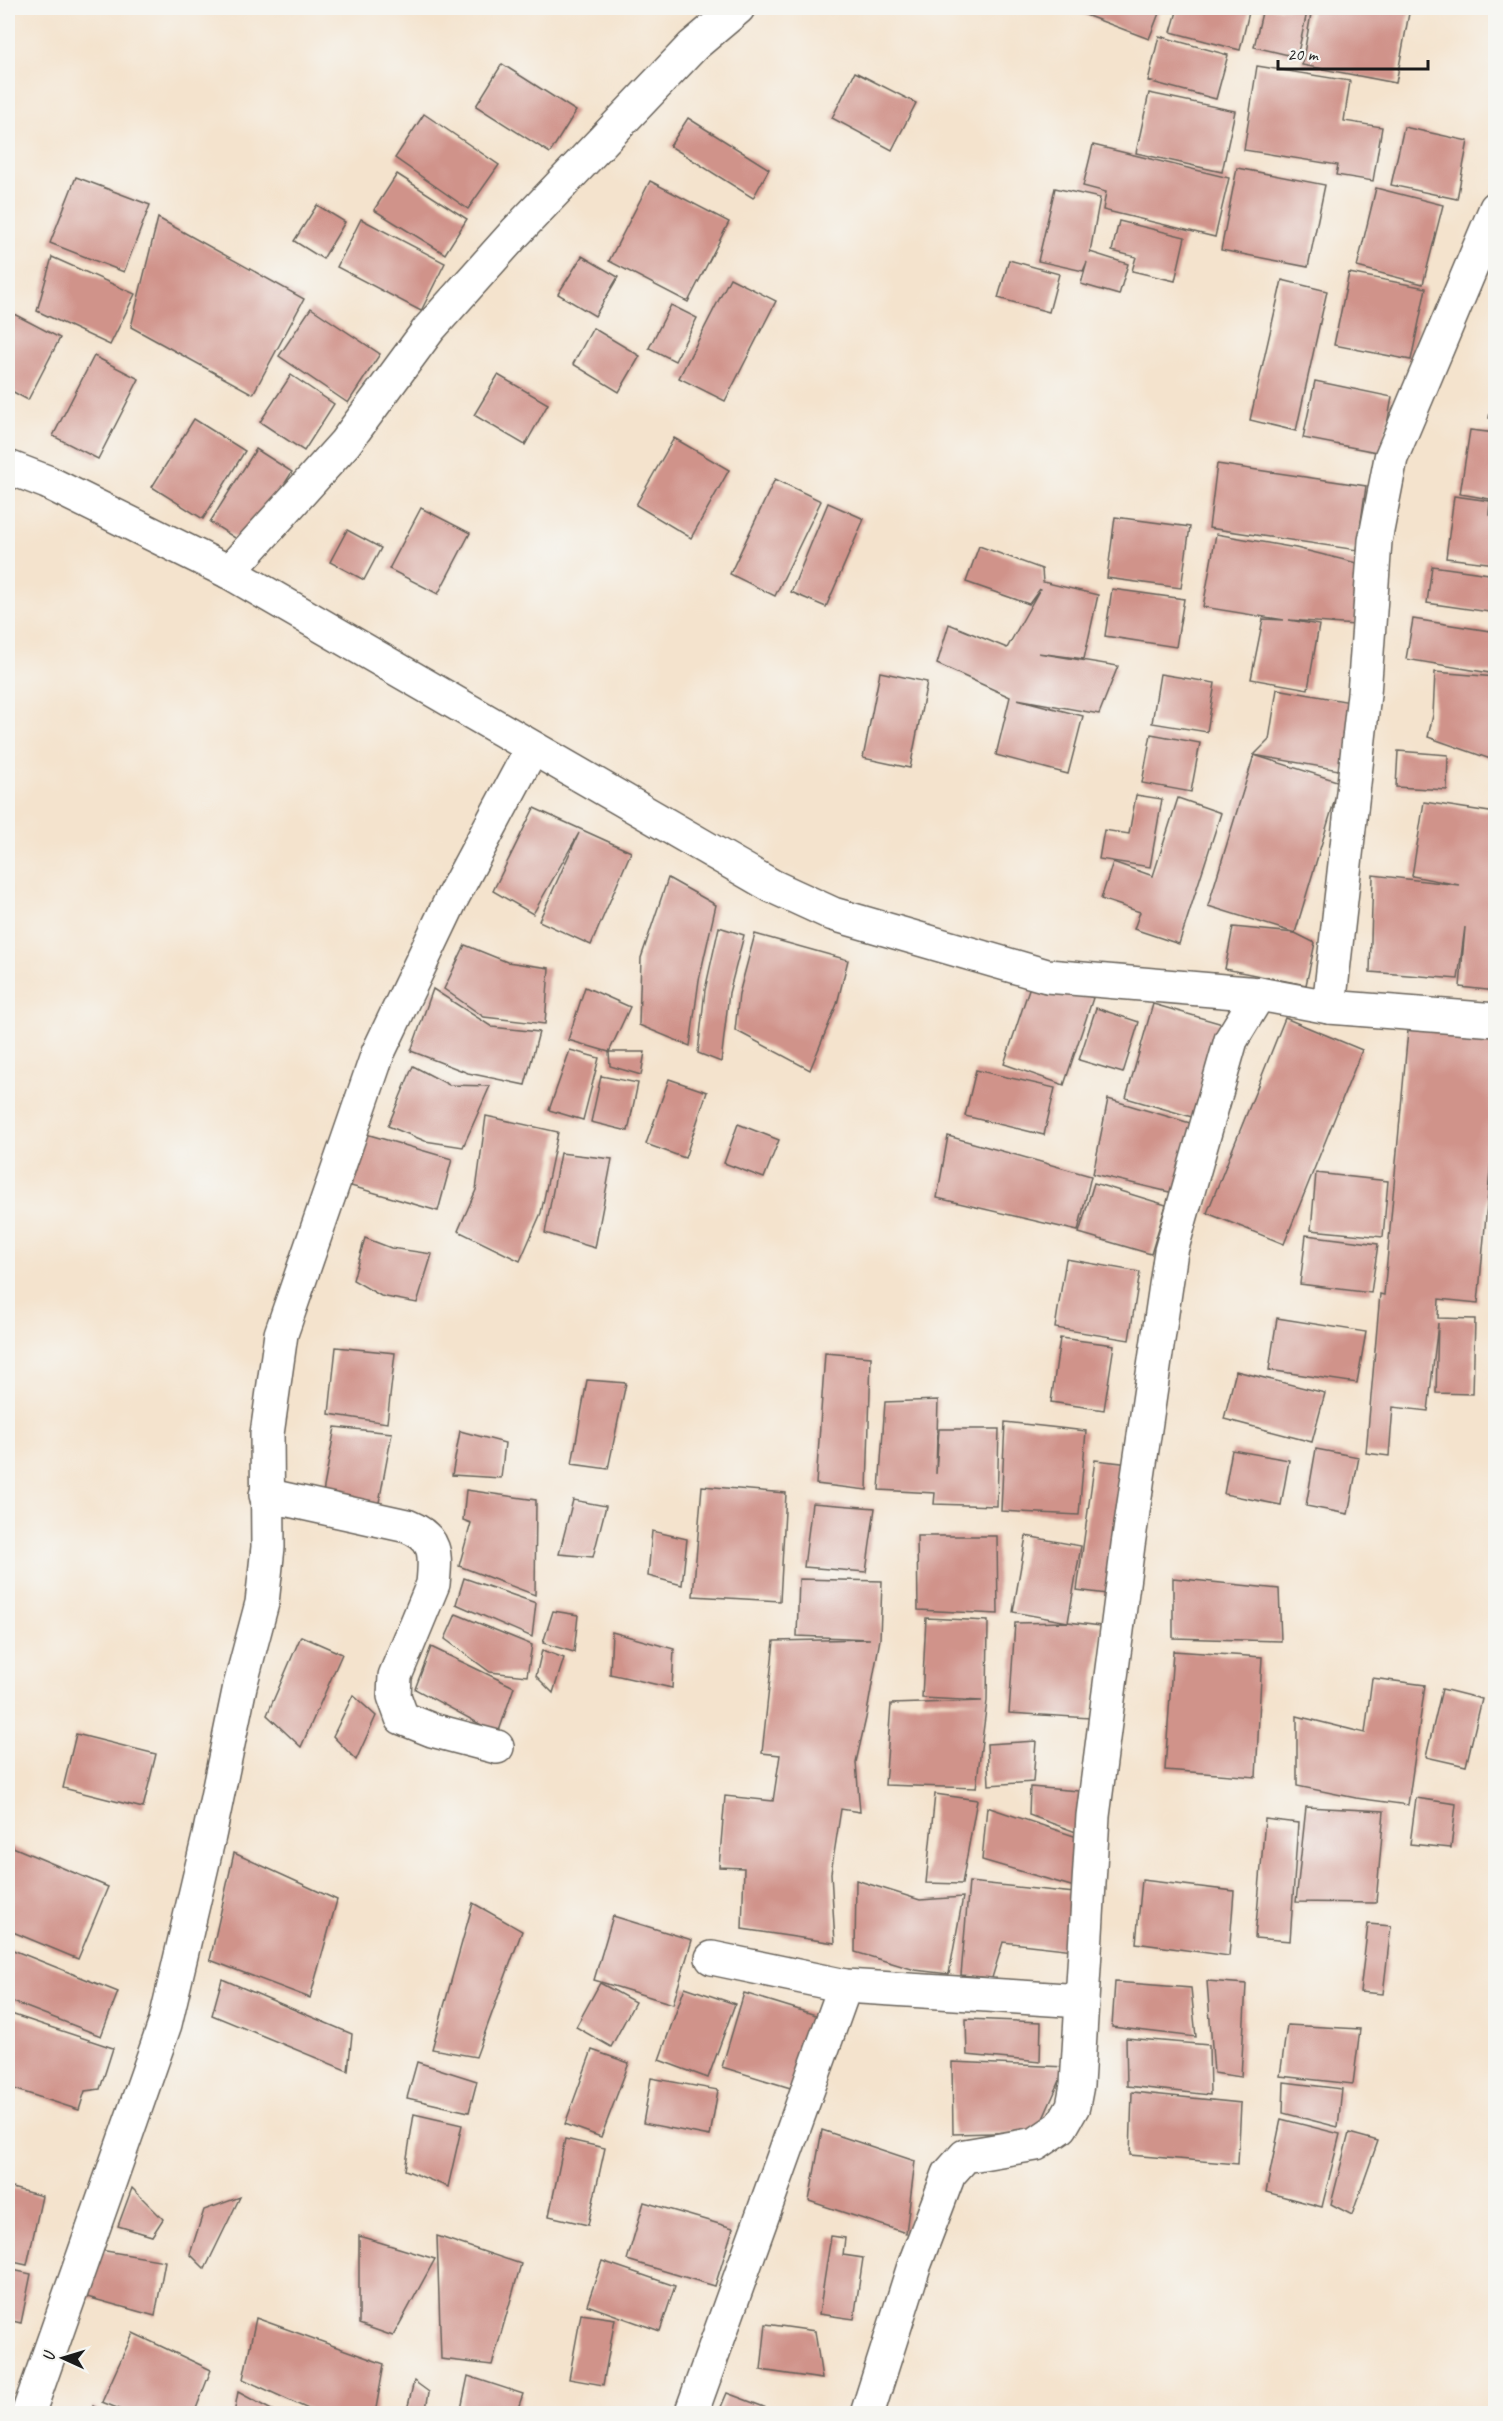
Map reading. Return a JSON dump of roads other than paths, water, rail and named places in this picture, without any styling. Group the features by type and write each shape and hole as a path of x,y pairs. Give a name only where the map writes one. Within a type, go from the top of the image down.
{"street":[{"path":"229,572 345,443 429,329 515,233 693,46 738,8"},
{"path":"1329,1007 1364,694 1375,541 1391,458 1496,208"},
{"path":"8,467 47,482 229,572 772,886 833,914 1047,976 1259,994 1329,1007 1496,1020"},
{"path":"28,2414 165,2024 209,1836 240,1686 262,1603 268,1547 267,1434 281,1334 378,1053 450,900 532,748"},
{"path":"867,2414 914,2266 949,2174 965,2156 1036,2144 1061,2127 1073,2106 1077,2085 1093,1816 1128,1545 1171,1251 1231,1040 1259,994"},
{"path":"266,1495 407,1526 423,1533 433,1546 432,1584 395,1676 394,1696 402,1718 432,1730 497,1748"},
{"path":"712,1958 845,1986 1082,2001"},
{"path":"691,2414 845,1986"}]}
